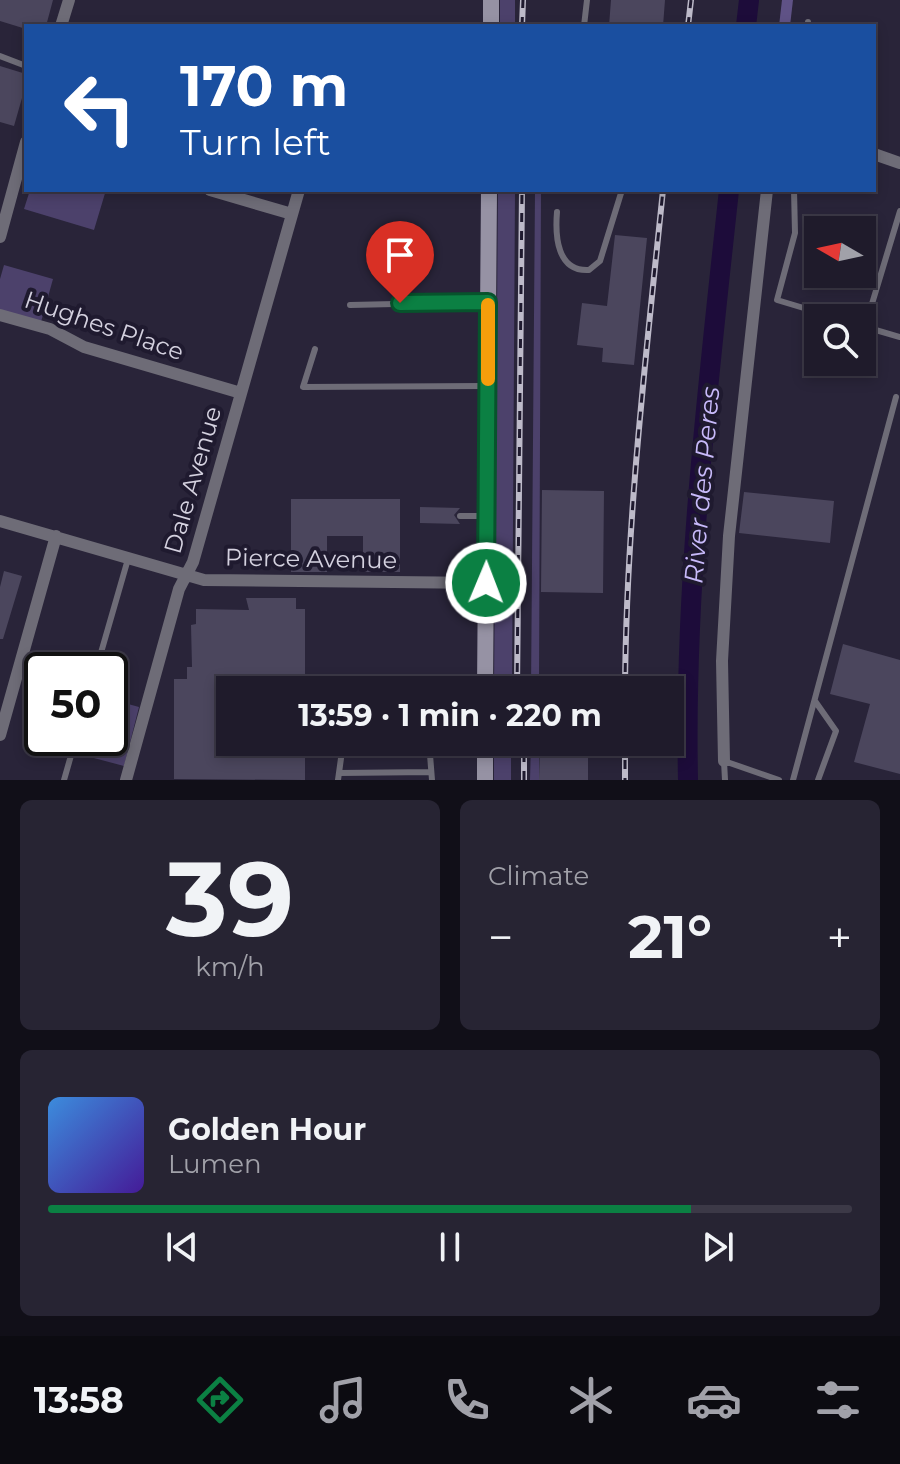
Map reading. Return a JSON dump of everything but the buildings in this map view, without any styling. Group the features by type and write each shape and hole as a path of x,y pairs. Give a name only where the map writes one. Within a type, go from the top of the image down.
{"main road":[{"path":"491,0 491,24"},
{"path":"485,676 489,192"},
{"path":"485,756 485,780"}],"street":[{"path":"62,24 69,0"},
{"path":"0,237 24,149"},
{"path":"876,155 900,163"},
{"path":"217,192 292,214"},
{"name":"Dale Avenue","path":"126,780 179,589 187,576 298,192"},
{"path":"724,761 722,661 729,536 767,192"},
{"name":"Hughes Place","path":"0,315 50,329 84,347 241,393"},
{"name":"Pierce Avenue","path":"0,521 204,580 486,583"},
{"path":"0,735 56,536"}],"lane":[{"path":"584,24 587,0"},
{"path":"0,56 24,65"},
{"path":"557,212 559,251 568,264 579,271 589,270 600,261 621,192"},
{"path":"794,192 795,233 777,300 804,308"},
{"path":"871,304 900,211"},
{"path":"350,305 488,302"},
{"path":"876,330 900,337"},
{"path":"315,349 303,387 488,386"},
{"path":"793,780 896,397"},
{"path":"460,516 487,516"},
{"path":"101,652 128,559"},
{"path":"814,701 836,731 818,780"},
{"path":"64,780 71,756"},
{"path":"341,756 339,776 431,776 430,756"},
{"path":"725,780 724,761 779,780"},
{"path":"756,771 757,780"}],"shaded area":[{"path":"500,0 515,0 515,24 500,24"},
{"path":"782,0 793,0 790,24 779,24"},
{"path":"29,192 105,192 94,230 24,209"},
{"path":"498,192 515,192 512,676 494,676"},
{"path":"535,192 541,192 539,676 531,676"},
{"path":"4,265 53,279 41,322 0,310 0,279"},
{"path":"128,704 139,707 128,750"},
{"path":"86,756 127,756 124,766"},
{"path":"494,756 511,756 511,780 494,780"},
{"path":"531,756 539,756 539,780 530,780"}],"waterway":[{"name":"River des Peres","path":"746,24 749,0"},
{"name":"River des Peres","path":"688,780 694,558 729,192"}],"railway":[{"path":"522,24 523,0"},
{"path":"688,24 691,0"},
{"path":"517,676 522,192"},
{"path":"625,676 633,502 663,192"},
{"path":"524,756 524,780"},
{"path":"625,756 625,780"}],"slow traffic":[{"path":"488,305 488,379"}],"route":[{"path":"400,303 488,302 486,583"}]}
